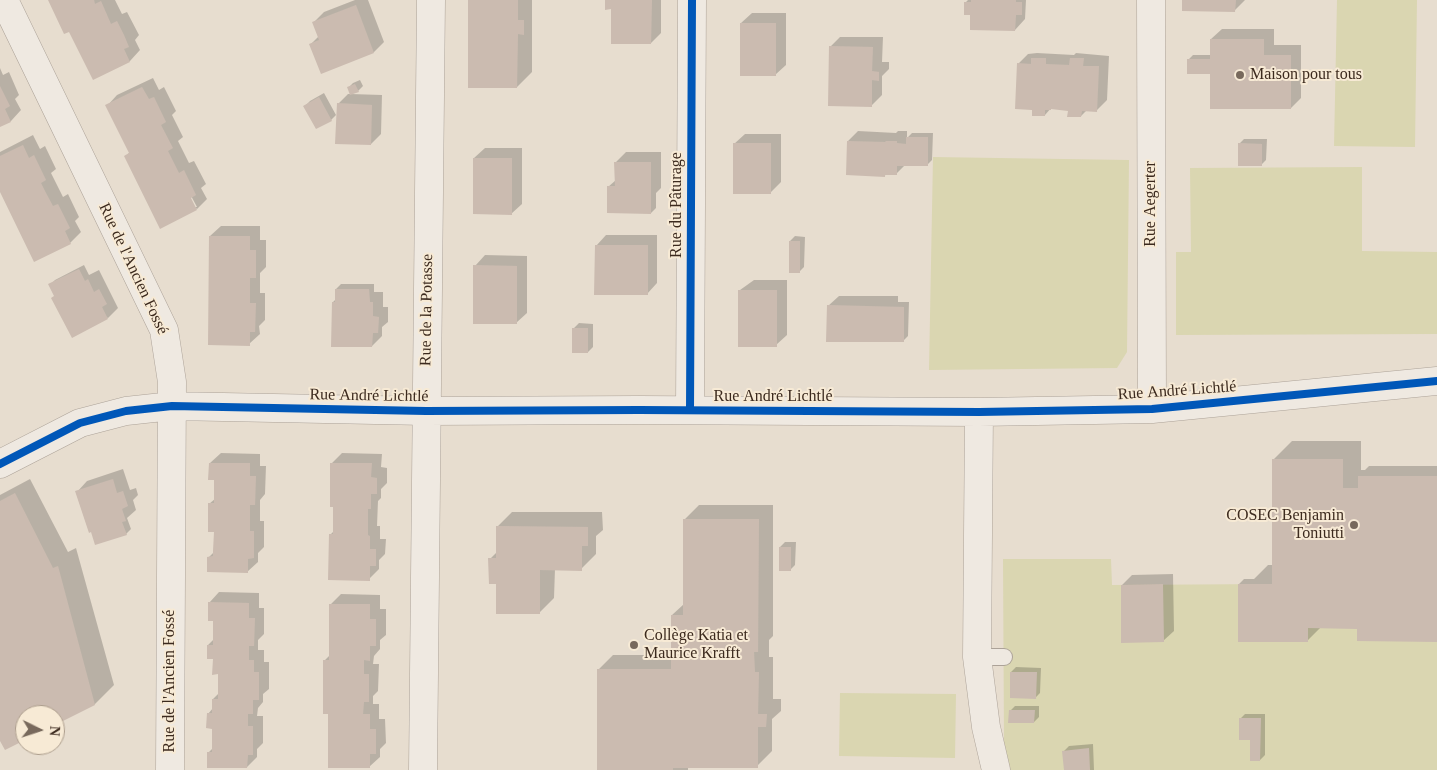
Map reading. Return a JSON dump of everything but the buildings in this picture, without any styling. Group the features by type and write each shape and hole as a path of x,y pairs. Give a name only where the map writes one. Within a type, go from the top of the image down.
{"street":[{"name":"Rue de l'Ancien Fossé","path":"4,0 164,330 172,382 170,770"},
{"name":"Rue de la Potasse","path":"423,770 431,0"},
{"name":"Rue du Pâturage","path":"690,410 692,0"},
{"name":"Rue Aegerter","path":"1151,0 1152,409"},
{"name":"Rue André Lichtlé","path":"0,464 80,423 126,411 172,406 426,411 979,412 1152,409 1437,381"},
{"path":"979,412 990,657 986,727 996,770"}],"shaded area":[{"path":"1337,0 1417,0 1415,147 1334,146"},
{"path":"933,157 1129,160 1127,352 1117,368 929,370"},
{"path":"1362,167 1362,251 1437,252 1437,334 1176,335 1176,252 1191,252 1190,168"},
{"path":"1272,459 1343,488 1358,488 1358,476 1437,476 1437,770 1010,770 1004,743 1003,559 1111,559 1112,585 1272,584"},
{"path":"840,693 956,694 955,758 839,756"}],"cycle path":[{"path":"690,410 692,0"},
{"path":"0,464 80,423 126,411 172,406 426,411 979,412 1152,409 1437,381"}],"place":[{"name":"Maison pour tous","path":"1240,75"},
{"name":"COSEC Benjamin Toniutti","path":"1354,525"},
{"name":"Collège Katia et Maurice Krafft","path":"634,645"}]}
